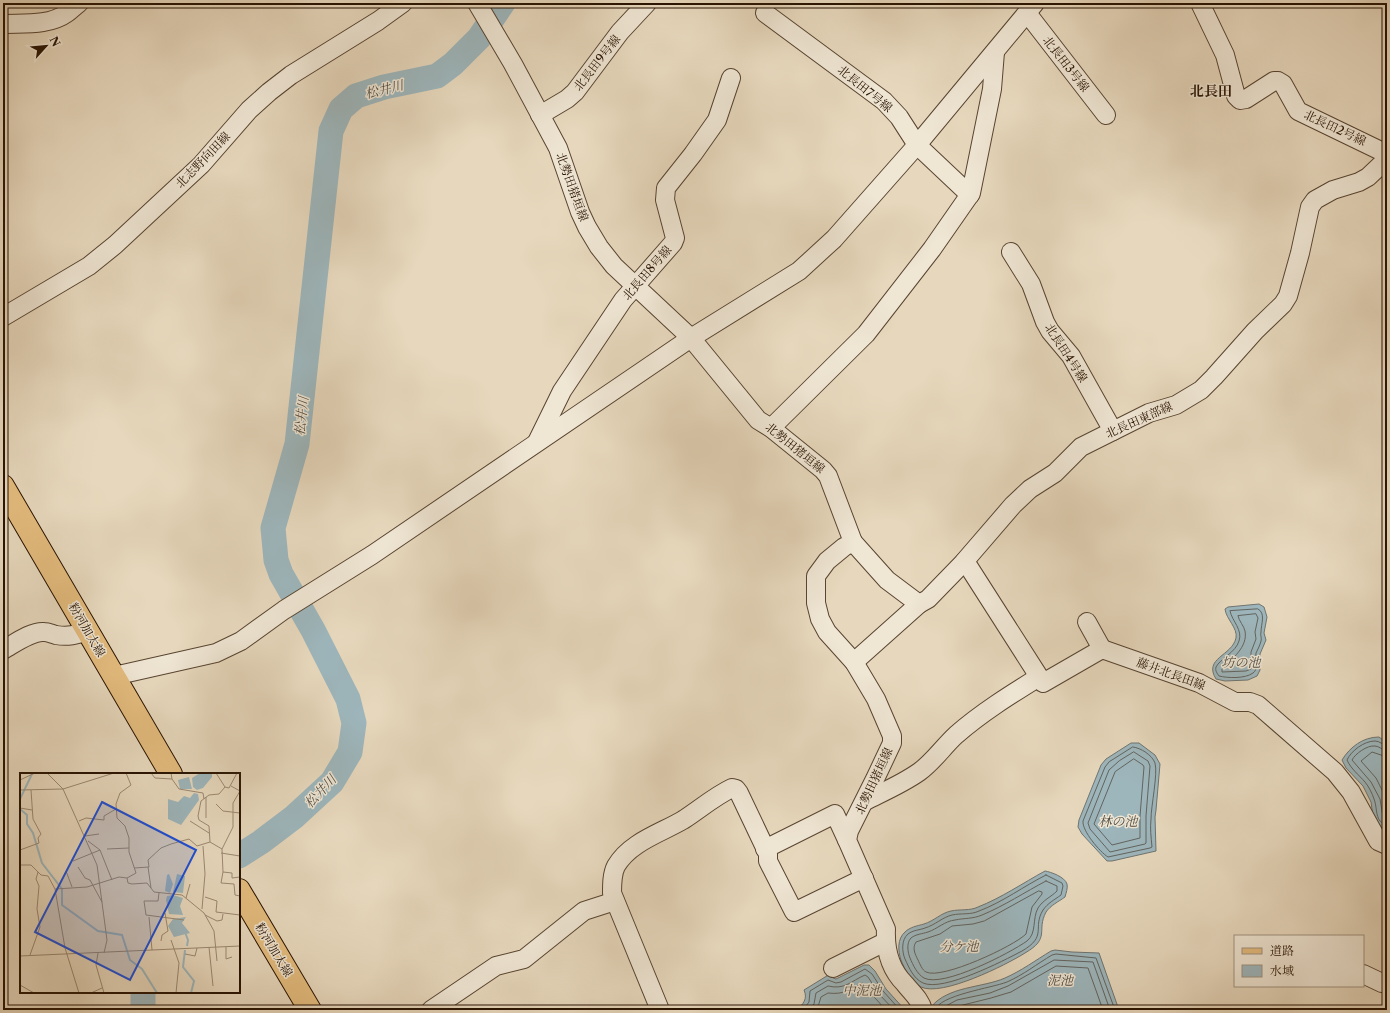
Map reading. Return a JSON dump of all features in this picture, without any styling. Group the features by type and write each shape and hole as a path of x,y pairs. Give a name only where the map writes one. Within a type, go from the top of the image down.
{"main road":[{"name":"粉河加太線","path":"3,486 170,773"},
{"name":"粉河加太線","path":"240,892 310,1010"}],"street":[{"path":"3,24 54,20 67,14 79,3"},
{"name":"北志野向田線","path":"3,317 88,266 115,245 201,165 249,110 291,74 378,21 403,3"},
{"name":"北勢田猪垣線","path":"478,3 558,148 580,212 599,247 614,266 634,286 691,338 758,420 771,428 823,470 828,476 853,542 844,547 827,561 816,576 816,603 820,619 827,632 854,662 876,699 892,736 892,743 865,801 849,831 847,840"},
{"name":"北長田9号線","path":"540,115 567,99 575,92 620,32 647,3"},
{"name":"北長田2号線","path":"1200,3 1225,55 1236,96 1240,100 1246,99 1274,81 1278,81 1283,84 1298,111 1387,154"},
{"path":"114,676 216,653 241,641 284,610 372,555 691,338 799,271 834,239 917,145 1031,8"},
{"name":"北長田3号線","path":"1031,8 1106,115"},
{"name":"北長田7号線","path":"765,13 884,101 899,117 917,145 970,194"},
{"path":"771,428 866,334 932,249 970,194 992,89 995,52"},
{"name":"北長田8号線","path":"536,442 562,391 623,300 673,243 675,238 665,200 666,188 717,120 731,78"},
{"name":"北長田東部線","path":"854,662 919,604 928,599 966,561 1013,505 1030,489 1055,473 1081,447 1149,413 1176,405 1201,390 1255,331 1283,304 1288,296 1300,253 1310,207 1315,200 1333,190 1359,182 1368,177 1387,159"},
{"name":"北長田4号線","path":"1011,252 1031,284 1045,322 1050,331 1071,356 1113,431"},
{"path":"853,542 887,580 919,604"},
{"path":"966,561 1042,683 1102,649 1087,622"},
{"path":"3,650 23,638 37,633 44,632 73,636 87,631"},
{"name":"藤井北長田線","path":"1102,649 1199,683 1235,702 1250,702 1258,705 1335,772 1351,792 1378,841 1387,845"},
{"path":"865,801 920,772 955,736 998,703 1039,677"},
{"path":"660,1010 612,893 612,879 615,867 633,847 683,820 732,788 736,789 739,793 768,854 768,861 794,912 864,878"},
{"path":"765,849 835,814 886,929 885,942 889,960 896,975 917,997 923,1010"},
{"path":"431,1010 496,966 524,959 584,911 615,901"},
{"path":"833,968 885,942"},
{"path":"1364,974 1387,984"}],"water":[{"name":"坊の池","path":"1259,604 1264,607 1267,617 1264,633 1266,640 1260,654 1260,670 1257,676 1248,680 1225,681 1216,679 1213,672 1213,666 1229,649 1236,638 1234,627 1227,616 1225,609 1228,607"},
{"path":"1373,737 1379,737 1387,743 1387,829 1380,827 1373,816 1371,802 1363,786 1346,768 1342,760 1353,747 1362,741"},
{"name":"林の池","path":"1131,743 1139,743 1155,755 1160,764 1155,817 1156,851 1107,861 1082,834 1078,827 1079,820 1101,765 1106,759"},
{"name":"分ケ池","path":"1045,871 1064,879 1067,884 1067,889 1065,897 1052,905 1046,912 1042,924 1042,934 1038,943 1033,948 989,972 943,988 931,989 921,987 911,979 906,972 899,949 899,942 902,935 907,930 928,923 947,912 972,909 987,903 1004,895"},
{"name":"泥池","path":"1055,950 1099,953 1119,1010 931,1010 931,1007 938,1000 946,995 1005,978"},
{"name":"中泥池","path":"864,965 869,965 875,971 886,989 905,1010 797,1010 805,999 804,990 830,974 836,979"}],"waterway":[{"name":"松井川","path":"240,855 261,842 294,817 332,782 350,752 354,723 348,699 313,630 281,574 276,560 273,528 297,444 331,131 341,109 356,96 384,87 437,76 453,64 479,38 503,3"},
{"name":"松井川","path":"143,993 143,1010"}],"district":[{"name":"北長田","path":"1211,91"}]}
